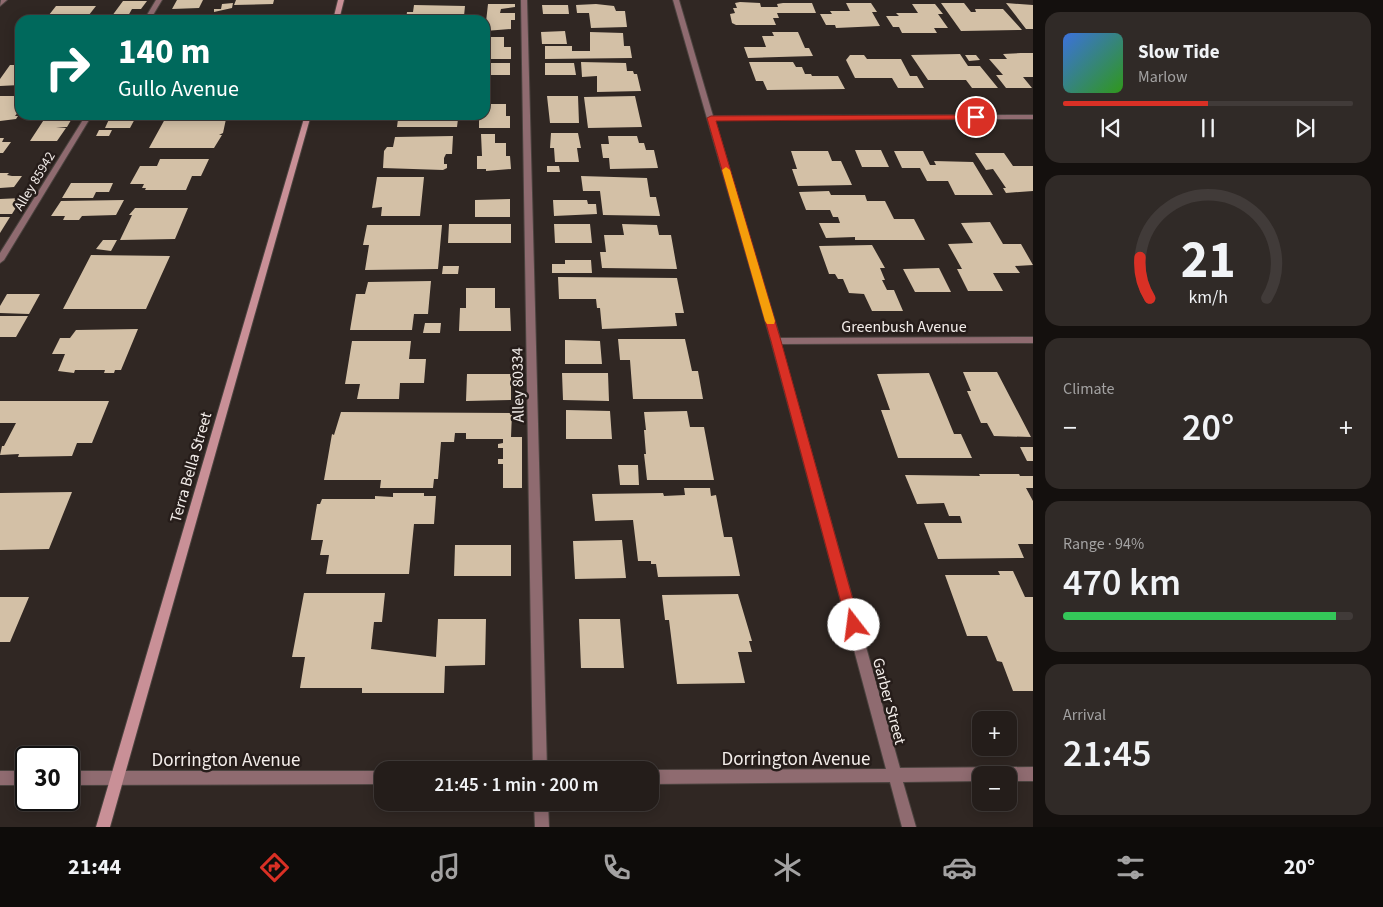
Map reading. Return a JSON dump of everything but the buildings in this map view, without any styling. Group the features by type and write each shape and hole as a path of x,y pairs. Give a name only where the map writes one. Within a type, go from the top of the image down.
{"main road":[{"path":"337,15 341,0"},
{"name":"Terra Bella Street","path":"102,827 118,778 307,120"}],"street":[{"path":"0,4 4,0"},
{"path":"150,15 159,0"},
{"name":"Alley 80334","path":"524,0 540,761"},
{"name":"Garber Street","path":"676,0 776,341 910,827"},
{"path":"711,118 1033,117"},
{"name":"Alley 85942","path":"0,260 86,120"},
{"name":"Greenbush Avenue","path":"776,341 1033,340"},
{"name":"Dorrington Avenue","path":"659,777 1033,774"},
{"path":"0,778 15,778"},
{"name":"Dorrington Avenue","path":"80,778 374,778"},
{"path":"541,811 542,827"}],"slow traffic":[{"path":"726,170 770,321"}],"route":[{"path":"854,625 776,341 711,118 976,117"}]}
